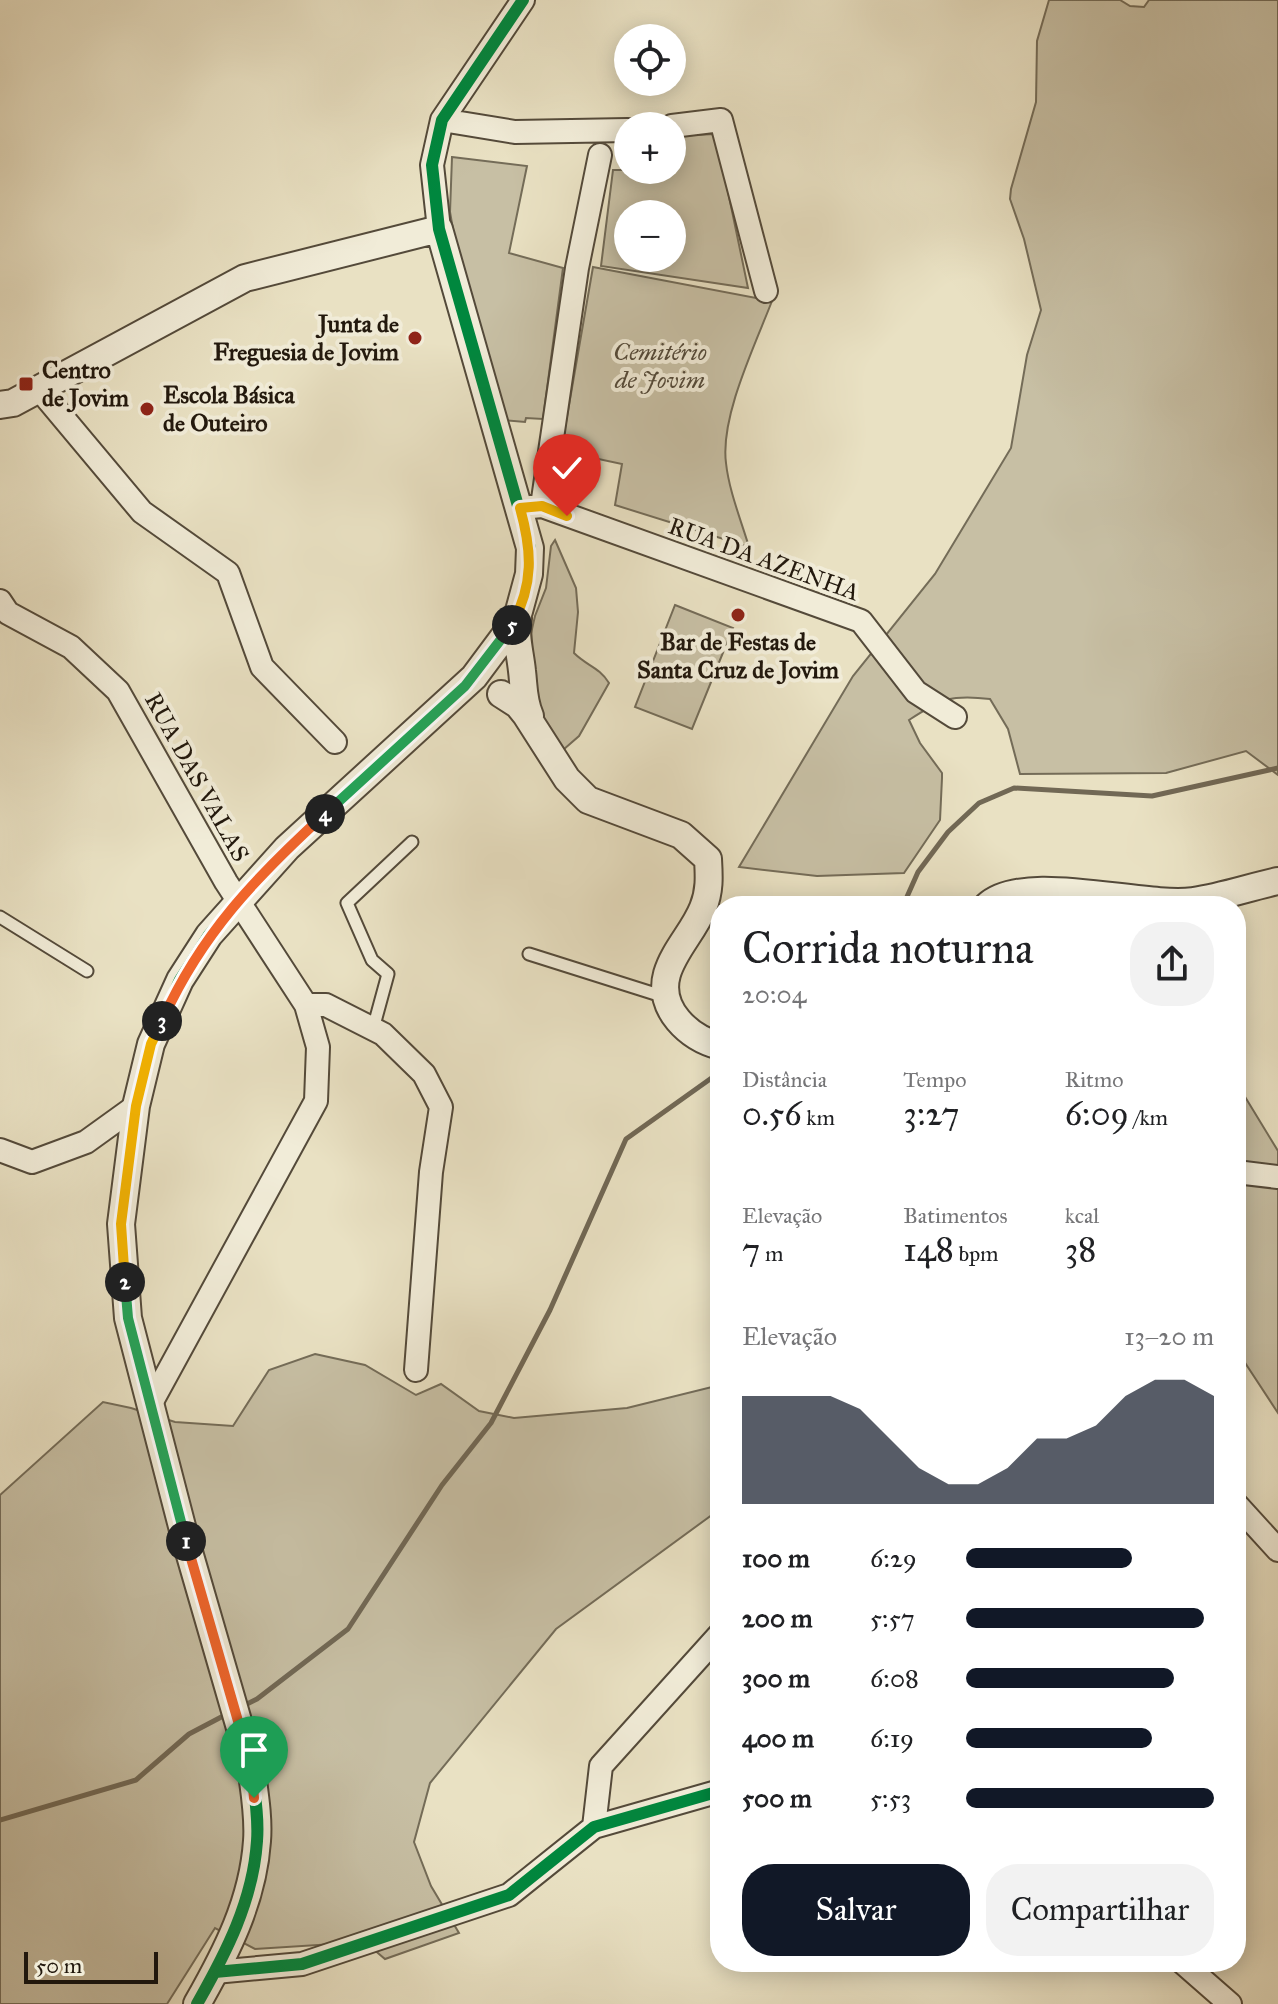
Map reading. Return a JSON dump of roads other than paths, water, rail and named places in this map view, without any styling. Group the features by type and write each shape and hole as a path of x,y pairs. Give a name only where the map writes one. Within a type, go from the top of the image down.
{"street":[{"path":"523,0 442,120 432,165 439,229 531,507"},
{"path":"442,120 515,132 614,130"},
{"path":"686,124 721,120 766,291"},
{"path":"501,674 530,562 531,507 600,155"},
{"path":"0,405 13,403 245,278 439,229"},
{"path":"39,389 142,512 228,573 262,667 335,742"},
{"name":"RUA DA AZENHA","path":"531,507 861,621 916,692 955,717"},
{"name":"RUA DAS VALAS","path":"0,601 8,613 71,647 118,691 238,901 306,1005 318,1047 316,1101 150,1405"},
{"path":"197,2004 233,1939 245,1905 257,1841 251,1766 185,1538 128,1318 121,1224 136,1106 151,1044 180,980 209,935 287,848 448,702 468,688 501,674"},
{"path":"501,674 524,702 535,727 567,779 588,800 681,835 708,859 709,885 703,908 667,975 666,997 677,1022 710,1043"},
{"path":"1216,896 1278,881"},
{"path":"1006,896 1034,891 1105,896"},
{"path":"306,1005 326,1005 383,1034 424,1074 441,1107 431,1172 416,1370"},
{"path":"0,1150 32,1162 86,1142 136,1106"},
{"path":"1246,1173 1278,1177"},
{"path":"1246,1515 1278,1550"},
{"path":"594,1827 601,1766 710,1645"},
{"path":"215,1972 302,1964 509,1895 594,1827 710,1794"},
{"path":"1193,1972 1230,2004"}],"lane":[{"path":"373,1029 388,974 372,960 347,903 412,842"},
{"path":"0,917 87,971"},
{"path":"529,954 666,997"}],"waterway":[{"path":"907,896 918,872 948,832 979,803 1014,788 1152,796 1278,768"},
{"path":"243,1706 257,1699 348,1629 442,1485 491,1423 550,1310 626,1139 710,1079"},
{"path":"0,1820 136,1780 189,1734 227,1714"}],"place":[{"name":"Junta de Freguesia de Jovim","path":"415,338"},
{"name":"Centro de Jovim","path":"26,384"},
{"name":"Escola Básica de Outeiro","path":"147,409"},
{"name":"Bar de Festas de Santa Cruz de Jovim","path":"738,615"}],"park label":[{"name":"Cemitério de Jovim","path":"660,366"}]}
